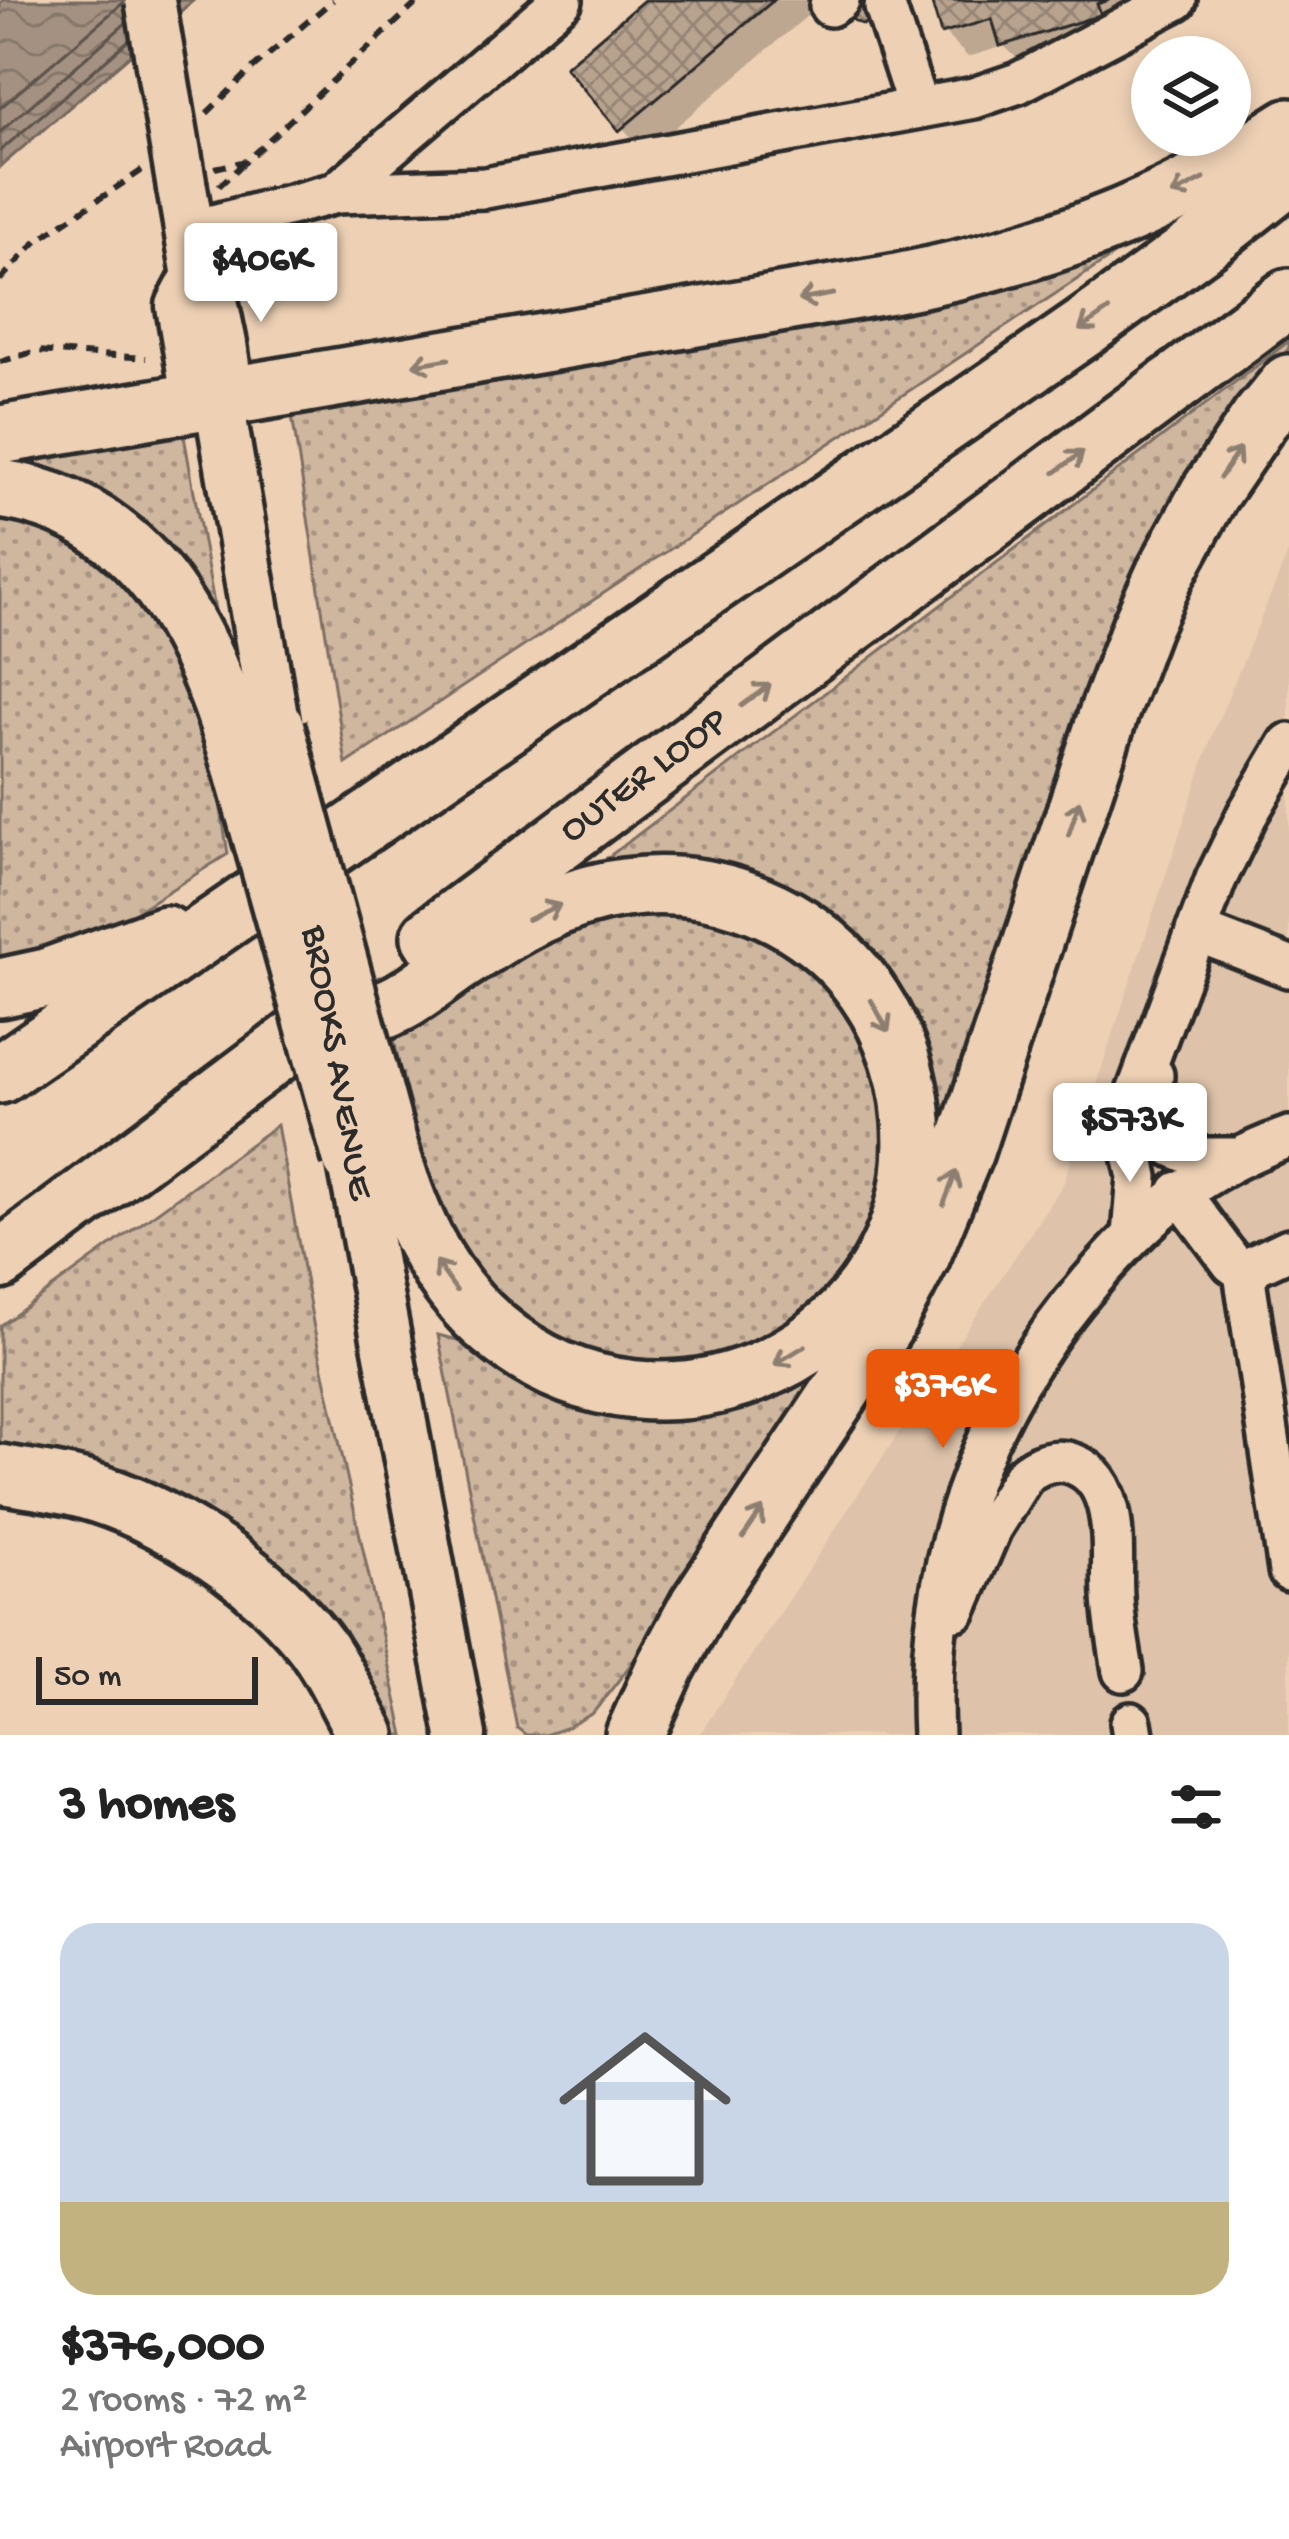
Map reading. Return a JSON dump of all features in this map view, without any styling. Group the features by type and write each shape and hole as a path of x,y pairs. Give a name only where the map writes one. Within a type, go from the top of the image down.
{"highway":[{"path":"0,436 218,394 982,266 1077,237 1149,207 1289,128"},
{"path":"0,1074 1084,328 1289,176"},
{"name":"OUTER LOOP","path":"0,1260 1289,298"},
{"path":"593,1735 642,1686 698,1605 877,1337 921,1255 964,1150 1141,626 1209,494 1289,384"},
{"path":"0,489 82,517 132,552 161,583 190,626 213,676 257,741 368,1146 436,1264 477,1314 522,1350 568,1374 616,1388 653,1392 709,1388 748,1377 804,1347 835,1322 876,1273 896,1231 909,1183 914,1137 909,1093 896,1047 874,1004 818,940 786,919 731,895 657,885 552,906 508,928 400,1002 292,1041"},
{"path":"0,988 46,978 243,907"},
{"path":"0,1474 84,1490 201,1542 259,1587 312,1640 366,1735"},
{"path":"635,1735 698,1605"}],"main road":[{"path":"150,0 200,210 222,344 225,366 218,394 257,741"},
{"name":"BROOKS AVENUE","path":"368,1146 461,1735"}],"street":[{"path":"336,193 562,0"},
{"path":"200,210 336,193 485,188 974,98 1018,83 1176,0"},
{"path":"885,7 918,108"},
{"path":"1132,1235 1138,1177 1131,1146 1137,1092 1235,837 1289,743"},
{"path":"1196,932 1289,967"},
{"path":"1155,1046 1150,1104 1174,1147 1199,1158 1238,1158"},
{"path":"932,1728 933,1644 952,1538 1007,1400 1074,1301 1132,1235 1179,1192 1238,1158 1289,1137"},
{"path":"1179,1192 1232,1263 1247,1274"},
{"path":"1289,1249 1255,1265 1245,1286 1289,1571"},
{"path":"932,1728 947,1640 974,1562 1024,1475 1050,1462 1082,1469 1106,1502 1123,1671"}],"path":[{"path":"200,210 246,160 419,0"},
{"path":"200,210 246,160"},
{"path":"0,362 36,351 146,358"}],"shaded area":[{"path":"1112,239 1120,251 346,764 292,415 1001,283"},
{"path":"1289,341 1289,348 1198,473 944,1169 886,987 618,879 607,858"},
{"path":"179,425 221,643 4,477 6,452"},
{"path":"0,509 66,533 143,597 212,753 228,854 102,933 0,969"},
{"path":"1289,551 1289,1735 699,1735 1063,1184 1213,733"},
{"path":"681,904 798,948 875,1046 896,1147 852,1279 770,1347 636,1375 504,1319 443,1240 413,1140 394,1038 475,974 584,920"},
{"path":"277,1125 314,1328 404,1735 381,1735 307,1620 0,1460 0,1326"},
{"path":"438,1335 503,1358 810,1365 846,1358 653,1636 593,1713 545,1735 526,1735 517,1728"}],"water":[{"path":"3,0 194,0 0,167"}],"building":[{"path":"644,0 774,0 619,131 565,67"},
{"path":"848,0 890,0 863,25 853,20"},
{"path":"931,0 1109,0 1097,4 1101,15 1000,46 992,19 941,34"}]}
